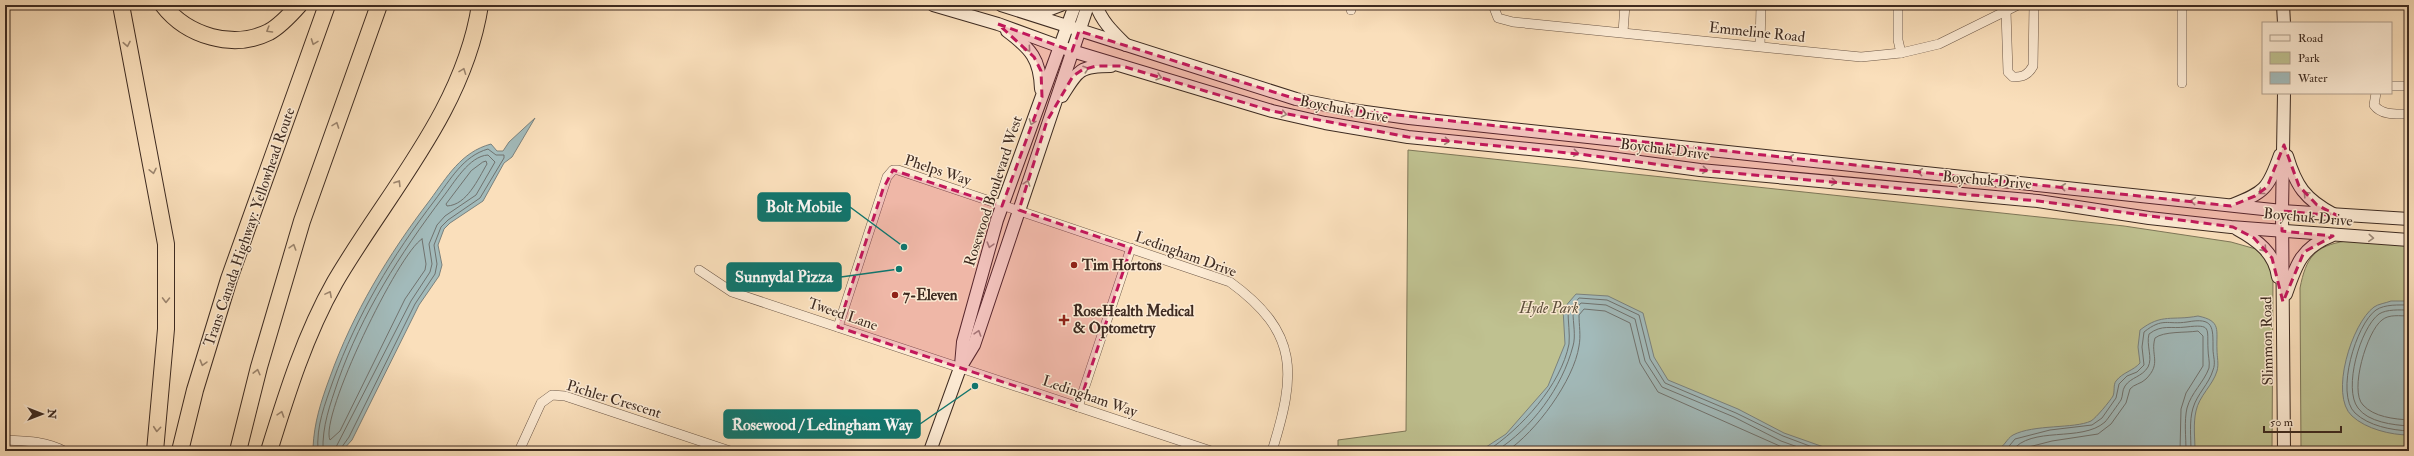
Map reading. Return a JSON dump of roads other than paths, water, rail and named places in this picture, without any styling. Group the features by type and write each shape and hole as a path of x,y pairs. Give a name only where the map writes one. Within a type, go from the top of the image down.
{"highway":[{"path":"121,5 166,244 166,330 155,451"},
{"path":"163,5 181,23 202,35 239,39 255,38 270,31 299,5"},
{"name":"Trans Canada Highway: Yellowhead Route","path":"180,451 195,390 229,279 327,5"},
{"path":"238,451 267,338 302,221 379,5"},
{"path":"269,451 295,367 314,323 335,282 447,104 467,59 480,9"}],"main road":[{"name":"Boychuk Drive","path":"932,5 998,24 1072,51 1272,111 1325,123 1408,137 1579,154 1700,170 2038,201 2149,218 2233,227 2333,236 2409,240"},
{"name":"Boychuk Drive","path":"1001,5 1079,32 1296,99 1358,111 2231,206 2338,216 2409,219"},
{"path":"1001,5 1034,11 1048,10 1061,5"},
{"name":"Rosewood Boulevard West","path":"960,368 962,342 1002,206 1074,5"},
{"name":"Rosewood Boulevard West","path":"930,451 960,368 974,345 1047,122 1088,5"},
{"path":"1096,5 1100,16 1108,28 1128,47"},
{"path":"2283,5 2284,22"},
{"path":"998,24 1021,42 1034,57 1041,70 1042,97"},
{"path":"1047,122 1073,76 1082,70 1096,66 1122,66"},
{"path":"2284,94 2284,145 2293,176 2299,186 2317,205 2338,216"},
{"path":"2231,206 2255,196 2267,187 2284,145"},
{"name":"Slimmon Road","path":"2284,145 2282,211 2284,451"},
{"path":"2233,227 2254,238 2272,258 2277,268 2283,302"},
{"path":"2283,302 2294,270 2304,252 2312,245 2333,236"}],"street":[{"name":"Emmeline Road","path":"1493,5 1498,18 1513,22 1861,57 1901,53 1939,44 2018,5"},
{"path":"1623,32 1624,5"},
{"path":"1760,46 1761,5"},
{"path":"1898,5 1898,40 1901,53"},
{"path":"2006,11 2008,72 2013,77 2020,77 2029,73 2033,66 2034,5"},
{"path":"2182,5 2182,83"},
{"path":"2392,86 2409,86"},
{"path":"2376,94 2374,105 2376,108 2383,112 2409,114"},
{"name":"Phelps Way","path":"838,327 883,189 893,170 1002,206 1019,210"},
{"name":"Ledingham Drive","path":"1019,210 1230,282 1254,300 1270,316 1280,334 1287,356 1284,412 1272,451"},
{"path":"1078,407 1131,248"},
{"name":"Tweed Lane","path":"699,270 732,292 960,368"},
{"name":"Ledingham Way","path":"960,368 1211,451"},
{"name":"Pichler Crescent","path":"519,451 542,403 552,395 565,396 730,451"},
{"path":"5,440 35,441 51,445 64,451"}],"water":[{"path":"535,118 512,157 504,163 483,201 450,223 444,229 438,245 442,265 439,276 419,305 352,440 342,451 316,451 313,448 318,412 339,353 361,307 386,263 449,174 463,159 480,148 491,144 497,151 503,151 509,142"},
{"path":"1576,294 1608,296 1643,313 1654,357 1668,380 1738,409 1784,433 1835,451 1480,451 1506,434 1548,386 1565,344 1563,309"},
{"path":"2391,301 2409,301 2409,435 2394,434 2371,428 2358,421 2352,416 2345,406 2343,392 2343,377 2346,360 2351,343 2358,328 2366,315 2374,307"},
{"path":"2198,316 2211,321 2216,327 2218,366 2215,376 2200,400 2196,411 2194,426 2195,451 1995,451 2013,435 2022,432 2032,429 2075,425 2091,421 2113,396 2116,381 2140,363 2138,347 2140,330 2161,319"}],"place":[{"name":"Bolt Mobile","path":"904,247"},
{"name":"Tim Hortons","path":"1074,265"},
{"name":"Sunnydal Pizza","path":"899,269"},
{"name":"7-Eleven","path":"895,295"},
{"name":"RoseHealth Medical & Optometry","path":"1064,320"},
{"name":"Rosewood / Ledingham Way","path":"975,386"}],"park label":[{"name":"Hyde Park","path":"1549,308"}]}
